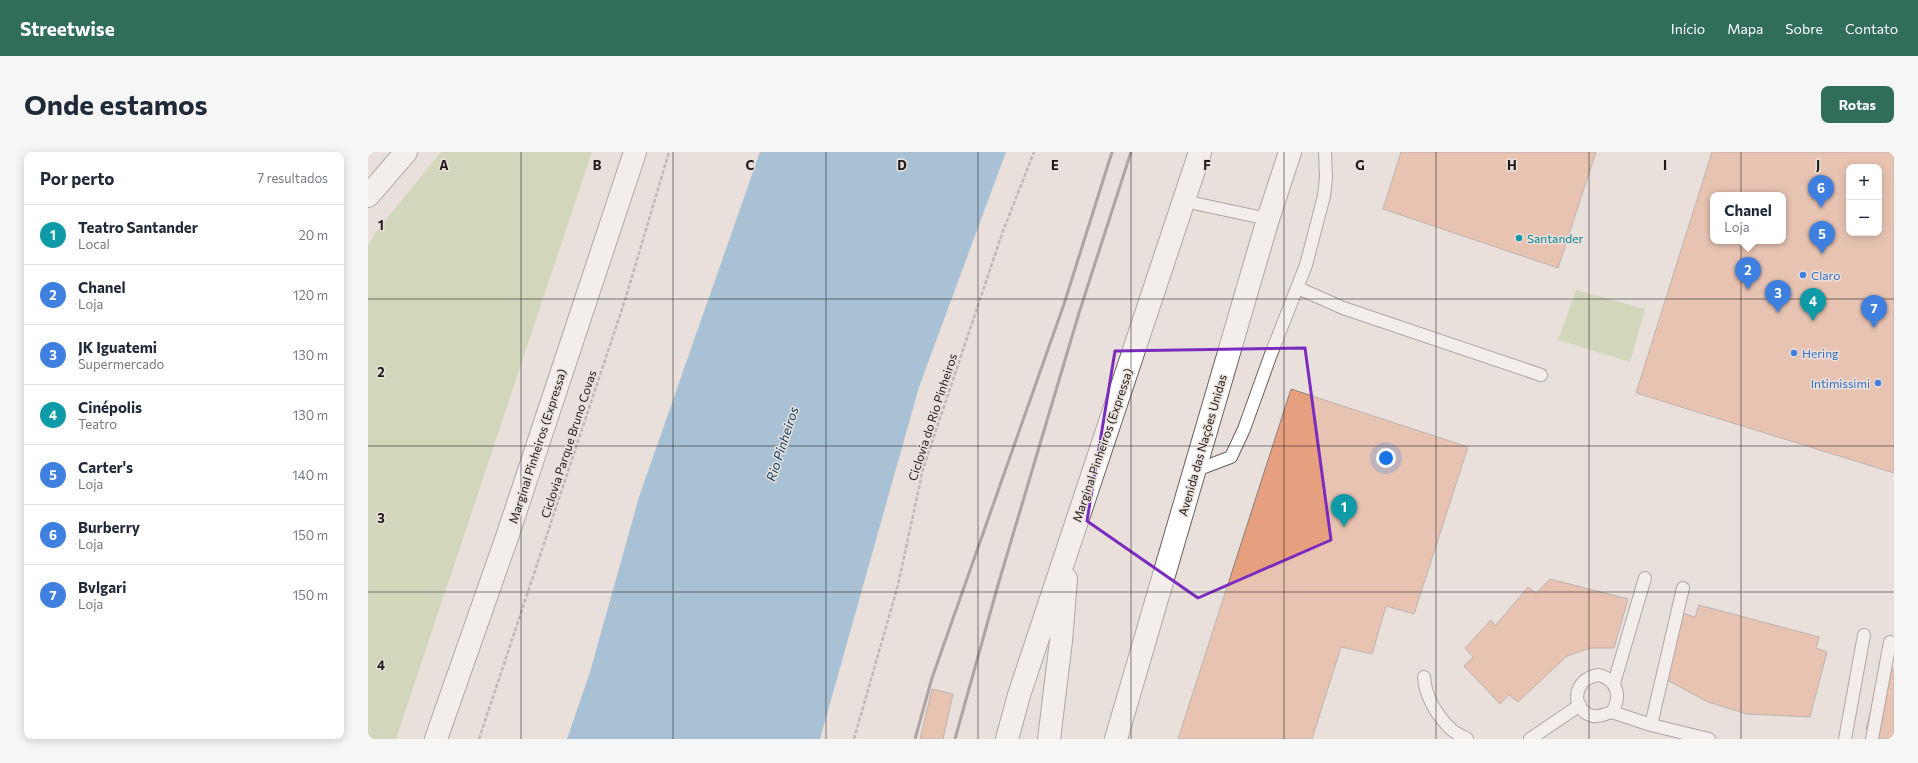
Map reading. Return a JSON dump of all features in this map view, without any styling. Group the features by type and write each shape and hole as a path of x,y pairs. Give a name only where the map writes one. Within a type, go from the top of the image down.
{"highway":[{"path":"368,196 406,152"},
{"name":"Marginal Pinheiros (Expressa)","path":"436,739 507,537 635,152"},
{"name":"Marginal Pinheiros (Expressa)","path":"1007,739 1019,695 1200,152"},
{"name":"Avenida das Nações Unidas","path":"1116,739 1268,219 1290,152"},
{"path":"1049,739 1062,640 1069,546"}],"lane":[{"path":"1194,471 1231,457 1244,429 1271,354 1306,265 1324,196 1326,178 1325,152"},
{"path":"1184,201 1268,219"},
{"path":"1298,288 1343,308 1541,375"},
{"path":"1614,683 1645,578"},
{"path":"1651,725 1683,588"},
{"path":"1845,739 1864,635"},
{"path":"1872,739 1890,642"},
{"path":"1612,712 1617,701 1614,683 1607,677 1599,675 1590,676 1583,681 1578,688 1577,697 1585,712 1594,716 1612,712 1651,725 1709,739"},
{"path":"1424,677 1425,686 1430,700 1440,716 1452,730 1467,739"},
{"path":"1530,739 1580,705"}],"path":[{"name":"Ciclovia Parque Bruno Covas","path":"479,739 625,300 669,152"},
{"name":"Ciclovia do Rio Pinheiros","path":"854,739 898,586 923,469 1003,231 1034,152"}],"highlighted area":[{"path":"1305,348 1331,540 1198,598 1087,521 1115,351"}],"green space":[{"path":"441,152 592,152 396,739 368,739 368,246 375,233"},
{"path":"1576,290 1645,309 1630,362 1558,340"}],"water":[{"name":"Rio Pinheiros","path":"760,152 1006,152 919,387 820,739 567,739 590,672 639,497"}],"building":[{"name":"Santander","path":"1401,152 1596,152 1558,268 1383,209"},
{"path":"1712,152 1894,152 1894,473 1636,393"},
{"path":"1291,389 1468,447 1414,614 1386,606 1372,654 1341,647 1312,739 1178,739"},
{"path":"1550,579 1628,599 1614,648 1591,648 1567,656 1518,702 1509,695 1500,704 1464,666 1473,657 1465,648 1491,620 1495,626 1528,587 1536,593"},
{"path":"1699,605 1819,637 1816,648 1827,652 1810,717 1747,714 1708,702 1665,679 1682,613 1695,617"},
{"path":"1883,665 1894,669 1894,739 1878,739 1866,729"},
{"path":"932,689 953,694 943,739 920,739"}],"railway":[{"path":"915,739 932,678 1064,304 1112,152"},
{"path":"955,739 998,585 1079,313 1131,152"}],"place":[{"name":"Burberry","path":"1821,208"},
{"name":"Santander","path":"1519,238"},
{"name":"Carter's","path":"1822,254"},
{"name":"Claro","path":"1803,275"},
{"name":"Chanel","path":"1748,290"},
{"name":"JK Iguatemi","path":"1778,313"},
{"name":"Cinépolis","path":"1813,321"},
{"name":"Bvlgari","path":"1874,328"},
{"name":"Hering","path":"1794,353"},
{"name":"Intimissimi","path":"1878,383"},
{"name":"Teatro Santander","path":"1344,527"}]}
